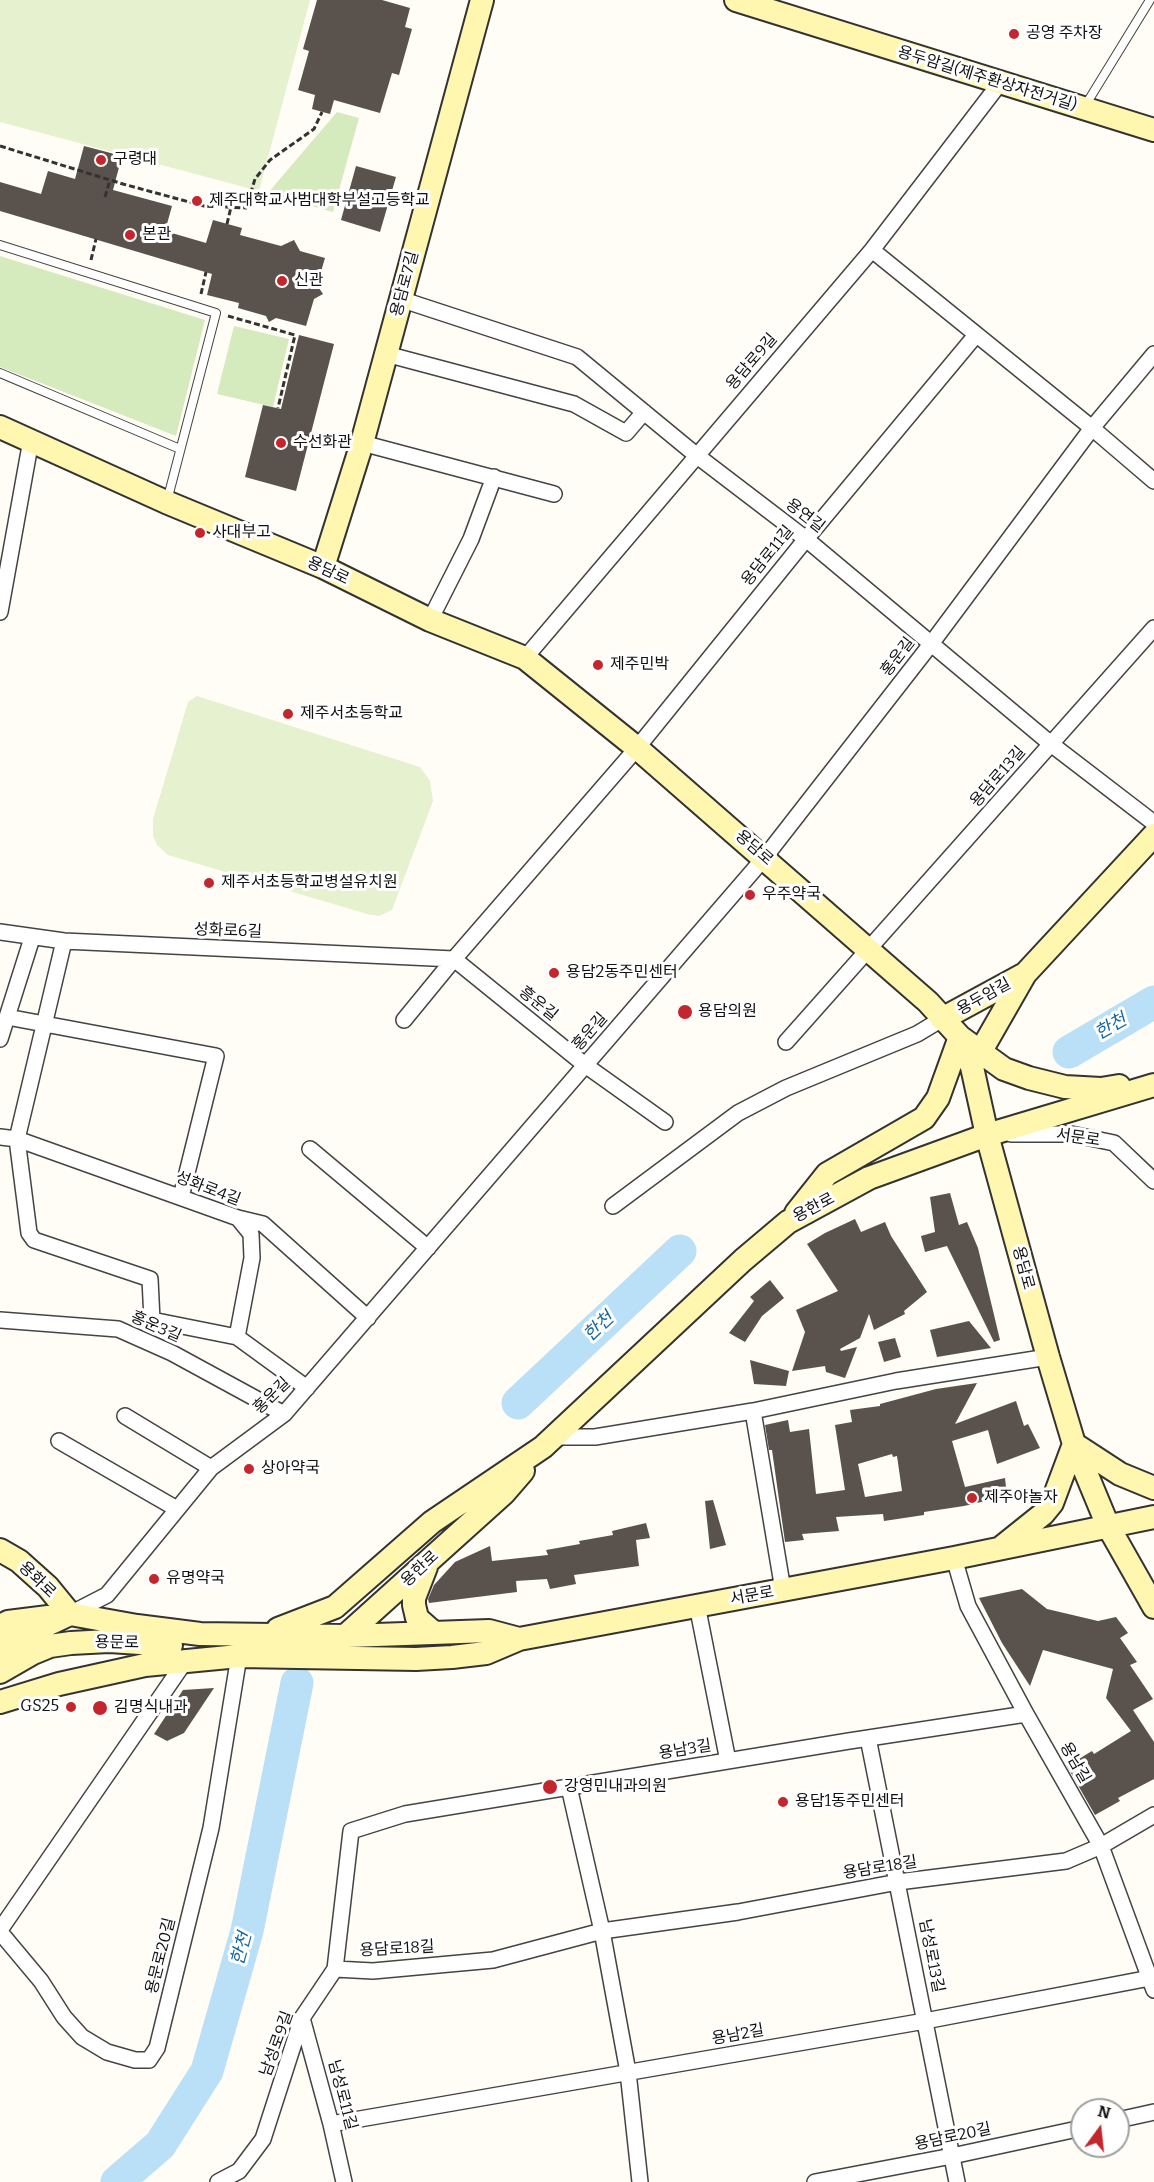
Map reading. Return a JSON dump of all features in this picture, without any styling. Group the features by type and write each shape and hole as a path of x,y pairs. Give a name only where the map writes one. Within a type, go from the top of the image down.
{"main road":[{"name":"용담로7길","path":"323,567 387,354 482,0"},
{"name":"용두암길(제주환상자전거길)","path":"736,0 1154,130"},
{"name":"용담로","path":"0,427 166,502 323,567 430,620 525,658 637,748 913,986 960,1037 976,1059 987,1135 1074,1444 1108,1526 1154,1607"},
{"path":"1154,835 1024,974 976,1059 1029,1078 1065,1087 1101,1089 1154,1083"},
{"name":"용두암길","path":"942,1019 1024,974"},
{"path":"790,1221 827,1174 924,1118 938,1098 960,1037"},
{"name":"용한로","path":"276,1657 299,1648 321,1647 348,1636 504,1493 549,1442 743,1260 790,1221 869,1179 987,1135 1154,1083"},
{"name":"용한로","path":"253,1635 301,1622 335,1607 432,1522 549,1442"},
{"path":"1000,1549 1043,1514 1052,1503 1074,1444 1120,1474 1154,1488"},
{"path":"425,1565 413,1571 408,1568 409,1563 468,1499"},
{"name":"서문로","path":"348,1636 489,1631 519,1639 954,1558 1154,1516"},
{"name":"용화로","path":"0,1550 19,1561 40,1580 70,1614"},
{"path":"425,1565 414,1598 414,1605 417,1618 434,1633"},
{"path":"0,1650 21,1637 70,1614"},
{"name":"용문로","path":"0,1626 8,1622 70,1614 200,1634 348,1636"},
{"path":"0,1702 21,1694 89,1677 145,1665 186,1660 239,1656 416,1659 452,1657 486,1653 519,1639"},
{"name":"용문로","path":"0,1672 50,1646 71,1643 109,1641 168,1644 198,1647 239,1656"}],"street":[{"name":"용담로9길","path":"525,658 696,454 872,250 1000,83"},
{"path":"872,250 1154,481"},
{"name":"용연길","path":"400,299 577,357 696,454 806,539 1051,744 1154,823"},
{"name":"용담로11길","path":"637,748 806,539 976,335"},
{"path":"387,354 574,404 626,433 644,411"},
{"name":"홍운길","path":"70,1614 107,1595 212,1468 284,1414 765,857 931,644 1092,428 1154,354"},
{"path":"1,602 32,440"},
{"path":"362,443 554,494"},
{"path":"430,620 471,539 494,477"},
{"name":"용담로13길","path":"869,950 1154,628"},
{"path":"404,1020 637,748"},
{"name":"성화로6길","path":"0,932 63,941 454,959"},
{"path":"0,1039 32,938"},
{"path":"63,941 17,1139 28,1233 34,1240 150,1279 152,1320 237,1337 307,1388"},
{"path":"786,1042 869,950"},
{"name":"흥운길","path":"454,959 585,1065 665,1122"},
{"path":"7,1017 216,1056 181,1197"},
{"path":"613,1206 738,1113 786,1088 917,1034 942,1019"},
{"name":"서문로","path":"987,1135 1071,1134 1114,1143 1154,1181"},
{"name":"성화로4길","path":"0,1137 17,1139 238,1218 251,1234 252,1258 237,1337"},
{"path":"310,1149 428,1248"},
{"path":"238,1218 263,1224 368,1318"},
{"name":"홍운3길","path":"0,1320 118,1329 171,1353 284,1414"},
{"path":"549,1442 596,1437 753,1411 896,1381 1048,1357"},
{"path":"753,1411 783,1590"},
{"path":"125,1416 212,1468"},
{"path":"59,1441 177,1509"},
{"name":"용남길","path":"954,1558 968,1606 1026,1714 1101,1845 1152,1984"},
{"path":"697,1605 728,1761"},
{"name":"용문로20길","path":"186,1660 0,1931 41,1981 64,2017 82,2037 107,2052 135,2060 149,2060 157,2048 211,1828 239,1656"},
{"name":"용남3길","path":"351,1831 405,1814 1026,1714"},
{"name":"남성로13길","path":"868,1738 957,2182"},
{"path":"569,1787 602,1931 628,2072 640,2182"},
{"name":"용담로18길","path":"334,1969 373,1971 493,1960 602,1931 738,1912 898,1882 1066,1861 1101,1845 1154,1815"},
{"name":"남성로9길","path":"218,2182 239,2171 263,2139 303,2018 334,1969 351,1831"},
{"name":"용남2길","path":"331,2124 1152,1984"},
{"name":"남성로11길","path":"303,2018 344,2182"},
{"path":"1130,2117 1154,2112"},
{"name":"용담로20길","path":"815,2182 1070,2131"}],"lane":[{"path":"1083,108 1150,0"},
{"path":"0,245 216,313 166,502"},
{"path":"0,373 180,449"}],"path":[{"path":"0,146 204,206 246,208 255,179 270,160 314,129 322,112"},
{"path":"105,197 110,180"},
{"path":"227,224 231,207"},
{"path":"88,273 96,239"},
{"path":"198,308 206,272"},
{"path":"216,313 295,335 278,408"}],"green space":[{"path":"0,0 310,0 259,191 0,122"},
{"path":"337,112 359,118 333,212 267,194"},
{"path":"0,256 205,320 176,436 0,367"},
{"path":"234,326 289,339 273,407 217,394"},
{"path":"197,696 420,767 430,781 433,801 392,910 379,916 367,914 168,855 157,845 153,836 153,819 188,702"}],"building":[{"path":"317,0 382,0 410,8 405,27 412,29 399,75 392,73 380,113 334,100 330,114 312,109 315,95 298,90 309,51 303,49"},
{"path":"84,146 122,156 113,190 172,206 165,231 206,243 213,220 242,228 240,235 281,246 294,240 300,251 325,258 317,285 323,294 314,299 306,326 276,318 269,322 266,316 238,308 239,303 207,295 212,274 0,211 0,182 41,194 48,171 75,179"},
{"path":"356,166 396,177 380,232 341,220"},
{"name":"수선화관","path":"299,335 334,344 296,491 245,477 263,405 281,409"},
{"path":"950,1193 959,1225 967,1222 978,1248 1000,1340 994,1342 947,1246 925,1252 921,1236 935,1232 930,1197"},
{"path":"855,1219 861,1232 885,1222 891,1236 927,1292 904,1311 905,1314 874,1330 869,1314 860,1338 840,1349 841,1351 857,1347 845,1378 826,1372 825,1366 792,1371 805,1332 796,1310 838,1291 807,1244"},
{"path":"770,1280 784,1298 762,1316 745,1342 729,1333 754,1301 750,1297"},
{"path":"969,1321 991,1348 937,1357 930,1330"},
{"path":"895,1338 901,1357 884,1362 878,1342"},
{"path":"750,1360 789,1371 786,1386 754,1384"},
{"path":"977,1383 955,1424 1016,1401 1024,1426 1028,1424 1040,1448 997,1464 988,1430 952,1441 965,1487 1005,1478 1007,1496 924,1512 924,1515 884,1521 883,1514 836,1517 839,1531 802,1534 804,1540 785,1542 772,1450 769,1450 765,1425 788,1420 790,1432 809,1429 816,1494 845,1490 835,1425 852,1422 850,1410 880,1406 880,1404 936,1389","holes":["892,1454 893,1457 897,1456 902,1491 865,1497 858,1464"]},
{"path":"713,1500 726,1545 710,1549 705,1501"},
{"path":"646,1523 650,1538 636,1540 639,1566 574,1575 576,1584 550,1589 547,1579 516,1581 517,1592 429,1603 428,1599 434,1585 455,1562 490,1546 492,1561 548,1555 546,1550 580,1544 579,1541 613,1535 612,1531"},
{"path":"1022,1589 1047,1609 1098,1621 1116,1617 1128,1633 1120,1638 1137,1662 1130,1665 1153,1699 1133,1710 1154,1742 1154,1779 1118,1798 1120,1801 1095,1815 1067,1766 1092,1751 1094,1754 1131,1731 1106,1698 1113,1669 1043,1650 1030,1686 1002,1643 979,1598"},
{"path":"214,1688 184,1733 167,1741 154,1734 183,1690"}],"waterway":[{"name":"한천","path":"1069,1052 1154,1002"},
{"name":"한천","path":"518,1403 680,1251"},
{"name":"한천","path":"117,2182 160,2145 207,2071 247,1931 297,1683"}],"place":[{"name":"공영 주차장","path":"1014,34"},
{"name":"구령대","path":"101,160"},
{"name":"제주대학교사범대학부설고등학교","path":"197,201"},
{"name":"본관","path":"130,235"},
{"name":"신관","path":"282,281"},
{"name":"수선화관","path":"281,443"},
{"name":"사대부고","path":"200,533"},
{"name":"제주민박","path":"598,665"},
{"name":"제주서초등학교","path":"288,714"},
{"name":"제주서초등학교병설유치원","path":"209,883"},
{"name":"우주약국","path":"750,895"},
{"name":"용담2동주민센터","path":"554,973"},
{"name":"용담의원","path":"685,1012"},
{"name":"상아약국","path":"249,1469"},
{"name":"제주야놀자","path":"972,1498"},
{"name":"유명약국","path":"154,1579"},
{"name":"GS25","path":"71,1707"},
{"name":"김명식내과","path":"100,1708"},
{"name":"강영민내과의원","path":"550,1787"},
{"name":"용담1동주민센터","path":"783,1802"}]}
